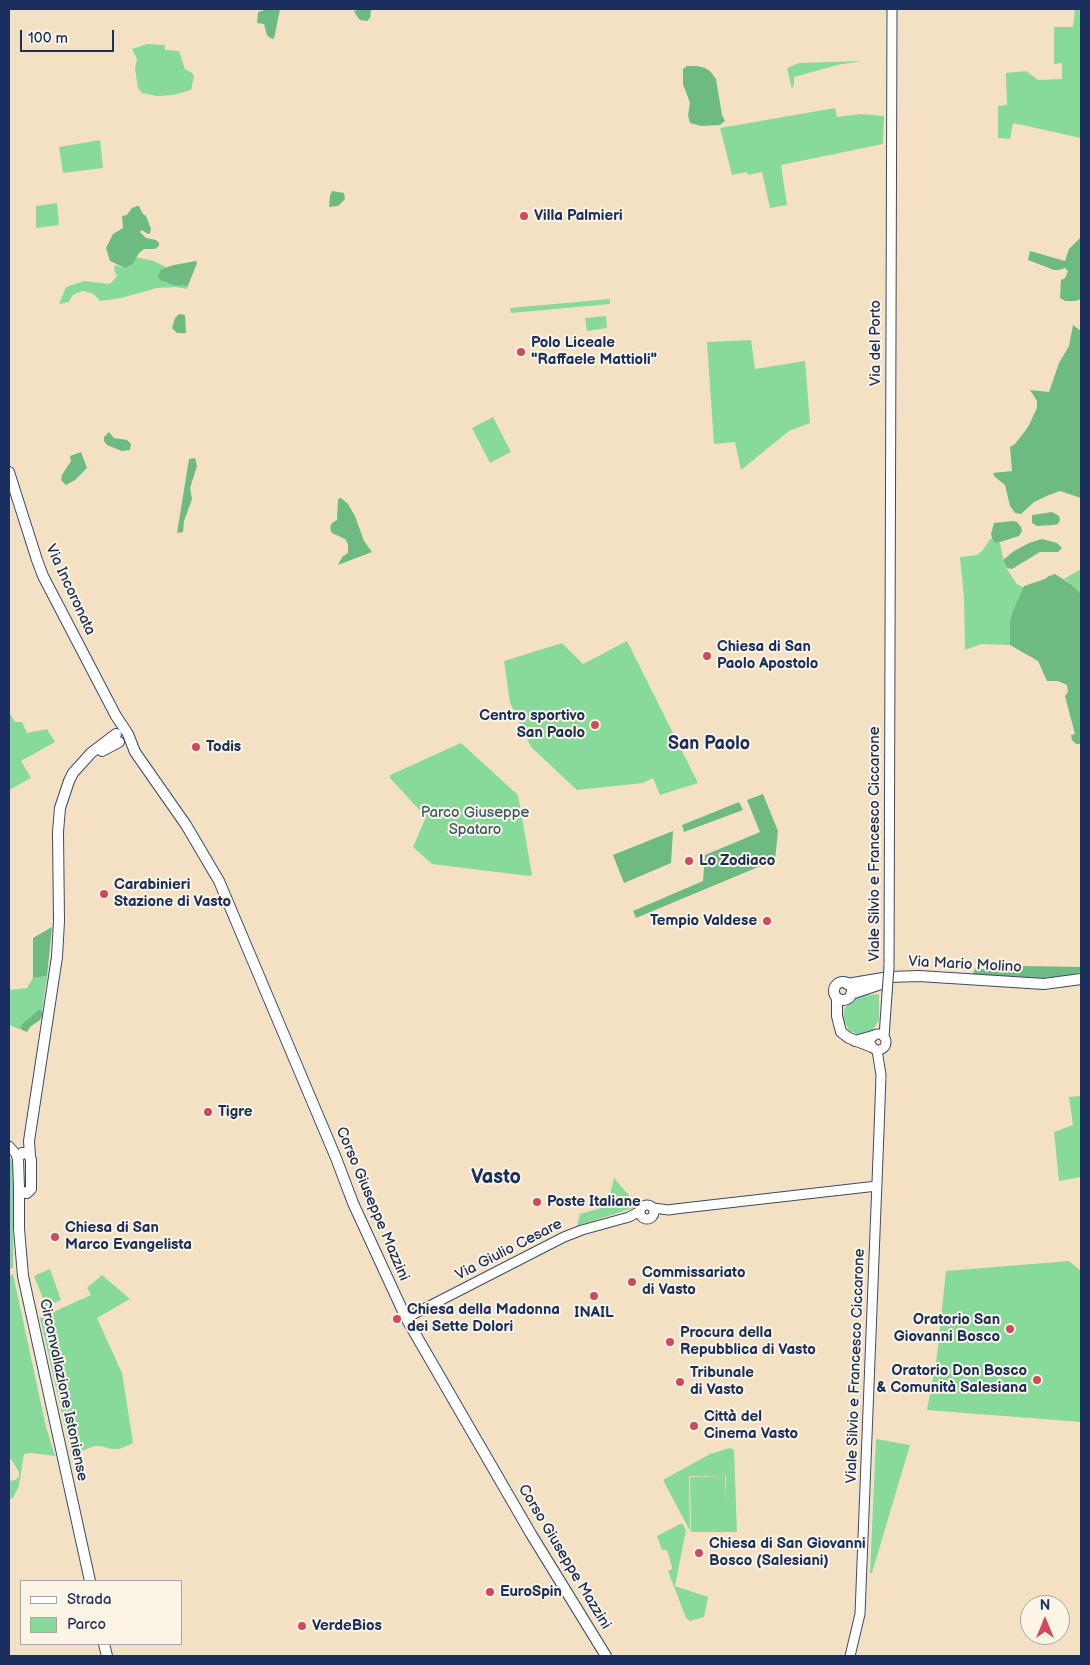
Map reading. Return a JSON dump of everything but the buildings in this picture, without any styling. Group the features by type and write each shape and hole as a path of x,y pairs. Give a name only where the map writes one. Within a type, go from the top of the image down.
{"main road":[{"name":"Via Incoronata","path":"9,472 43,576 116,716 121,736"},
{"name":"Corso Giuseppe Mazzini","path":"121,736 135,752 186,825 220,881 353,1202 406,1318 531,1534 606,1656"},
{"path":"19,1153 29,1141 58,957 58,832 60,808 69,781 90,753 121,736"},
{"name":"Via Mario Molino","path":"847,984 889,977 919,976 1044,984 1081,978"},
{"name":"Via Mario Molino","path":"845,997 875,985 908,982 1045,990 1081,985"},
{"path":"845,997 834,992 836,987 842,983 847,984 851,989 845,997 837,1016 841,1032 855,1041 878,1042"},
{"name":"Circonvallazione Istoniense","path":"19,1153 23,1191 20,1203 19,1228 23,1276 90,1580"}],"street":[{"name":"Via del Porto","path":"890,678 892,9"},
{"name":"Viale Silvio e Francesco Ciccarone","path":"850,1656 860,1614 881,1075 878,1042 886,1009 889,967 890,678"},
{"name":"Via Giulio Cesare","path":"406,1318 564,1237 582,1230 641,1214 642,1207 645,1205 650,1205 653,1212 877,1186"}],"green space":[{"path":"268,9 280,9 274,39 267,35 264,24 257,23 258,12"},
{"path":"371,9 370,18 367,21 360,20 354,11"},
{"path":"1075,9 1081,9 1081,138 1013,123 1010,139 998,138 998,106 1007,105 1006,73 1026,71 1038,80 1062,79 1062,63 1054,64 1054,27 1073,27"},
{"path":"147,44 165,45 165,50 179,51 185,69 192,73 194,77 191,90 173,95 157,96 142,93 138,88 135,69 137,59 132,49"},
{"path":"862,61 837,65 794,77 792,89 787,68 799,63"},
{"path":"687,66 705,68 716,79 722,115 725,121 720,125 701,126 690,123 688,115 690,103 683,84 683,69"},
{"path":"835,108 837,117 861,114 884,116 883,144 781,165 787,205 770,208 762,172 748,175 747,172 732,175 720,128"},
{"path":"100,140 103,168 63,173 59,147"},
{"path":"332,191 344,193 345,199 338,206 329,207 330,195"},
{"path":"57,203 59,225 36,228 36,206"},
{"path":"137,206 146,216 151,229 148,234 142,230 140,232 146,238 156,240 159,246 155,249 144,249 139,253 133,264 125,268 110,261 106,248 113,234 123,228 122,216 127,215 132,208"},
{"path":"1080,238 1081,299 1065,301 1060,298 1061,280 1065,278 1068,271 1065,268 1054,270 1028,260 1030,251 1065,261 1069,249"},
{"path":"135,257 154,261 166,267 161,269 166,283 188,286 187,289 176,287 157,288 121,298 100,301 94,294 84,291 76,293 69,302 59,304 66,287 84,281 110,284 117,276 114,270 115,265 125,268 133,264"},
{"path":"196,261 197,263 188,286 173,285 160,280 158,276 161,269"},
{"path":"610,299 610,304 511,313 510,308"},
{"path":"179,314 185,315 186,333 177,333 172,328 175,318"},
{"path":"606,316 607,328 587,331 585,318"},
{"path":"1073,325 1081,331 1081,498 1060,491 1034,502 1021,514 1015,513 1010,506 1005,485 993,473 1012,471 1010,447 1015,444 1028,427 1037,408 1037,401 1030,390 1049,392 1059,363 1069,346"},
{"path":"751,340 755,369 805,361 810,423 789,431 741,470 735,442 714,444 707,342"},
{"path":"493,417 511,452 490,463 472,428"},
{"path":"109,432 114,438 127,440 131,444 130,450 122,451 107,445 104,437"},
{"path":"81,452 87,468 75,480 66,485 61,480 71,461 70,456"},
{"path":"195,458 197,466 190,488 192,499 184,521 183,532 177,533 189,459"},
{"path":"341,498 348,504 355,516 364,541 372,552 338,565 342,557 348,553 348,544 345,539 332,533 330,528 332,523 337,520 338,499"},
{"path":"1052,512 1059,516 1058,524 1037,526 1032,523 1032,515"},
{"path":"1017,522 1021,527 1022,531 1019,536 997,543 993,542 991,534 994,523"},
{"path":"991,538 993,542 1000,543 1004,563 1017,584 1024,588 1012,613 1010,645 981,644 965,650 964,598 960,557 977,555"},
{"path":"1042,539 1057,543 1062,548 1058,552 1040,552 1012,569 1007,568 1003,560 1014,551"},
{"path":"1081,569 1081,594 1064,579"},
{"path":"1055,574 1072,585 1081,594 1080,744 1076,744 1072,740 1071,735 1075,734 1065,696 1068,692 1067,685 1058,681 1047,681 1038,661 1010,645 1012,613 1024,586"},
{"name":"Centro sportivo San Paolo","path":"627,641 698,783 660,795 653,778 643,783 577,790 531,747 510,703 504,661 562,643 583,664"},
{"path":"9,712 15,722 22,722 27,733 47,729 55,742 21,761 31,778 9,790"},
{"name":"Parco Giuseppe Spataro","path":"461,743 518,795 532,875 432,864 413,847 426,817 390,778 390,775"},
{"path":"763,794 778,831 775,860 636,918 633,911 703,881 705,855 760,832 747,800"},
{"path":"739,802 743,810 684,832 682,825"},
{"path":"673,831 671,863 624,883 613,855"},
{"path":"52,927 47,976 33,978 33,938"},
{"path":"1024,966 1080,967 1081,972 1064,977 1022,979 973,976 976,968 1011,970"},
{"path":"47,976 42,1012 38,1011 22,1024 20,1028 22,1030 9,1025 9,990 27,988 33,978"},
{"path":"879,994 879,1020 871,1033 858,1035 849,1030 843,1019 844,1009 859,996"},
{"path":"40,1009 43,1013 40,1020 30,1027 27,1032 22,1030 20,1028 22,1024"},
{"path":"1081,1096 1081,1177 1059,1181 1054,1132 1073,1125 1069,1097"},
{"path":"9,1155 14,1175 13,1268 9,1269"},
{"path":"614,1178 632,1199 633,1208 577,1226 580,1214 605,1207"},
{"name":"Oratorio San Giovanni Bosco","path":"1069,1261 1081,1271 1081,1422 927,1410 937,1355 946,1271"},
{"path":"50,1269 61,1300 46,1306 34,1276"},
{"path":"13,1274 46,1427 55,1456 24,1454 19,1486 13,1498 9,1499 9,1481 19,1477 19,1472 9,1457 9,1276"},
{"path":"102,1275 130,1299 97,1318 122,1373 133,1443 119,1449 94,1446 82,1451 73,1462 40,1318 91,1295 87,1288"},
{"path":"876,1439 910,1445 872,1573 870,1573"},
{"path":"730,1448 734,1450 737,1532 691,1532 690,1477 725,1476 689,1476 690,1531 663,1480 710,1454"},
{"path":"682,1523 686,1530 675,1586 708,1597 704,1617 690,1621 686,1618 668,1571 672,1567 667,1550 662,1550 657,1536"}],"place":[{"name":"Villa Palmieri","path":"524,216"},
{"name":"Polo Liceale \"Raffaele Mattioli\"","path":"521,352"},
{"name":"Chiesa di San Paolo Apostolo","path":"707,656"},
{"name":"Centro sportivo San Paolo","path":"595,725"},
{"name":"Todis","path":"196,747"},
{"name":"Lo Zodiaco","path":"689,861"},
{"name":"Carabinieri Stazione di Vasto","path":"104,894"},
{"name":"Tempio Valdese","path":"767,921"},
{"name":"Tigre","path":"208,1112"},
{"name":"Poste Italiane","path":"537,1202"},
{"name":"Chiesa di San Marco Evangelista","path":"55,1237"},
{"name":"Commissariato di Vasto","path":"632,1282"},
{"name":"INAIL","path":"594,1296"},
{"name":"Chiesa della Madonna dei Sette Dolori","path":"397,1319"},
{"name":"Oratorio San Giovanni Bosco","path":"1010,1329"},
{"name":"Procura della Repubblica di Vasto","path":"670,1342"},
{"name":"Oratorio Don Bosco & Comunità Salesiana","path":"1037,1380"},
{"name":"Tribunale di Vasto","path":"680,1382"},
{"name":"Città del Cinema Vasto","path":"694,1426"},
{"name":"Chiesa di San Giovanni Bosco (Salesiani)","path":"699,1553"},
{"name":"EuroSpin","path":"490,1592"},
{"name":"VerdeBios","path":"302,1626"}],"district":[{"name":"San Paolo","path":"709,744"},
{"name":"Vasto","path":"496,1178"}]}
